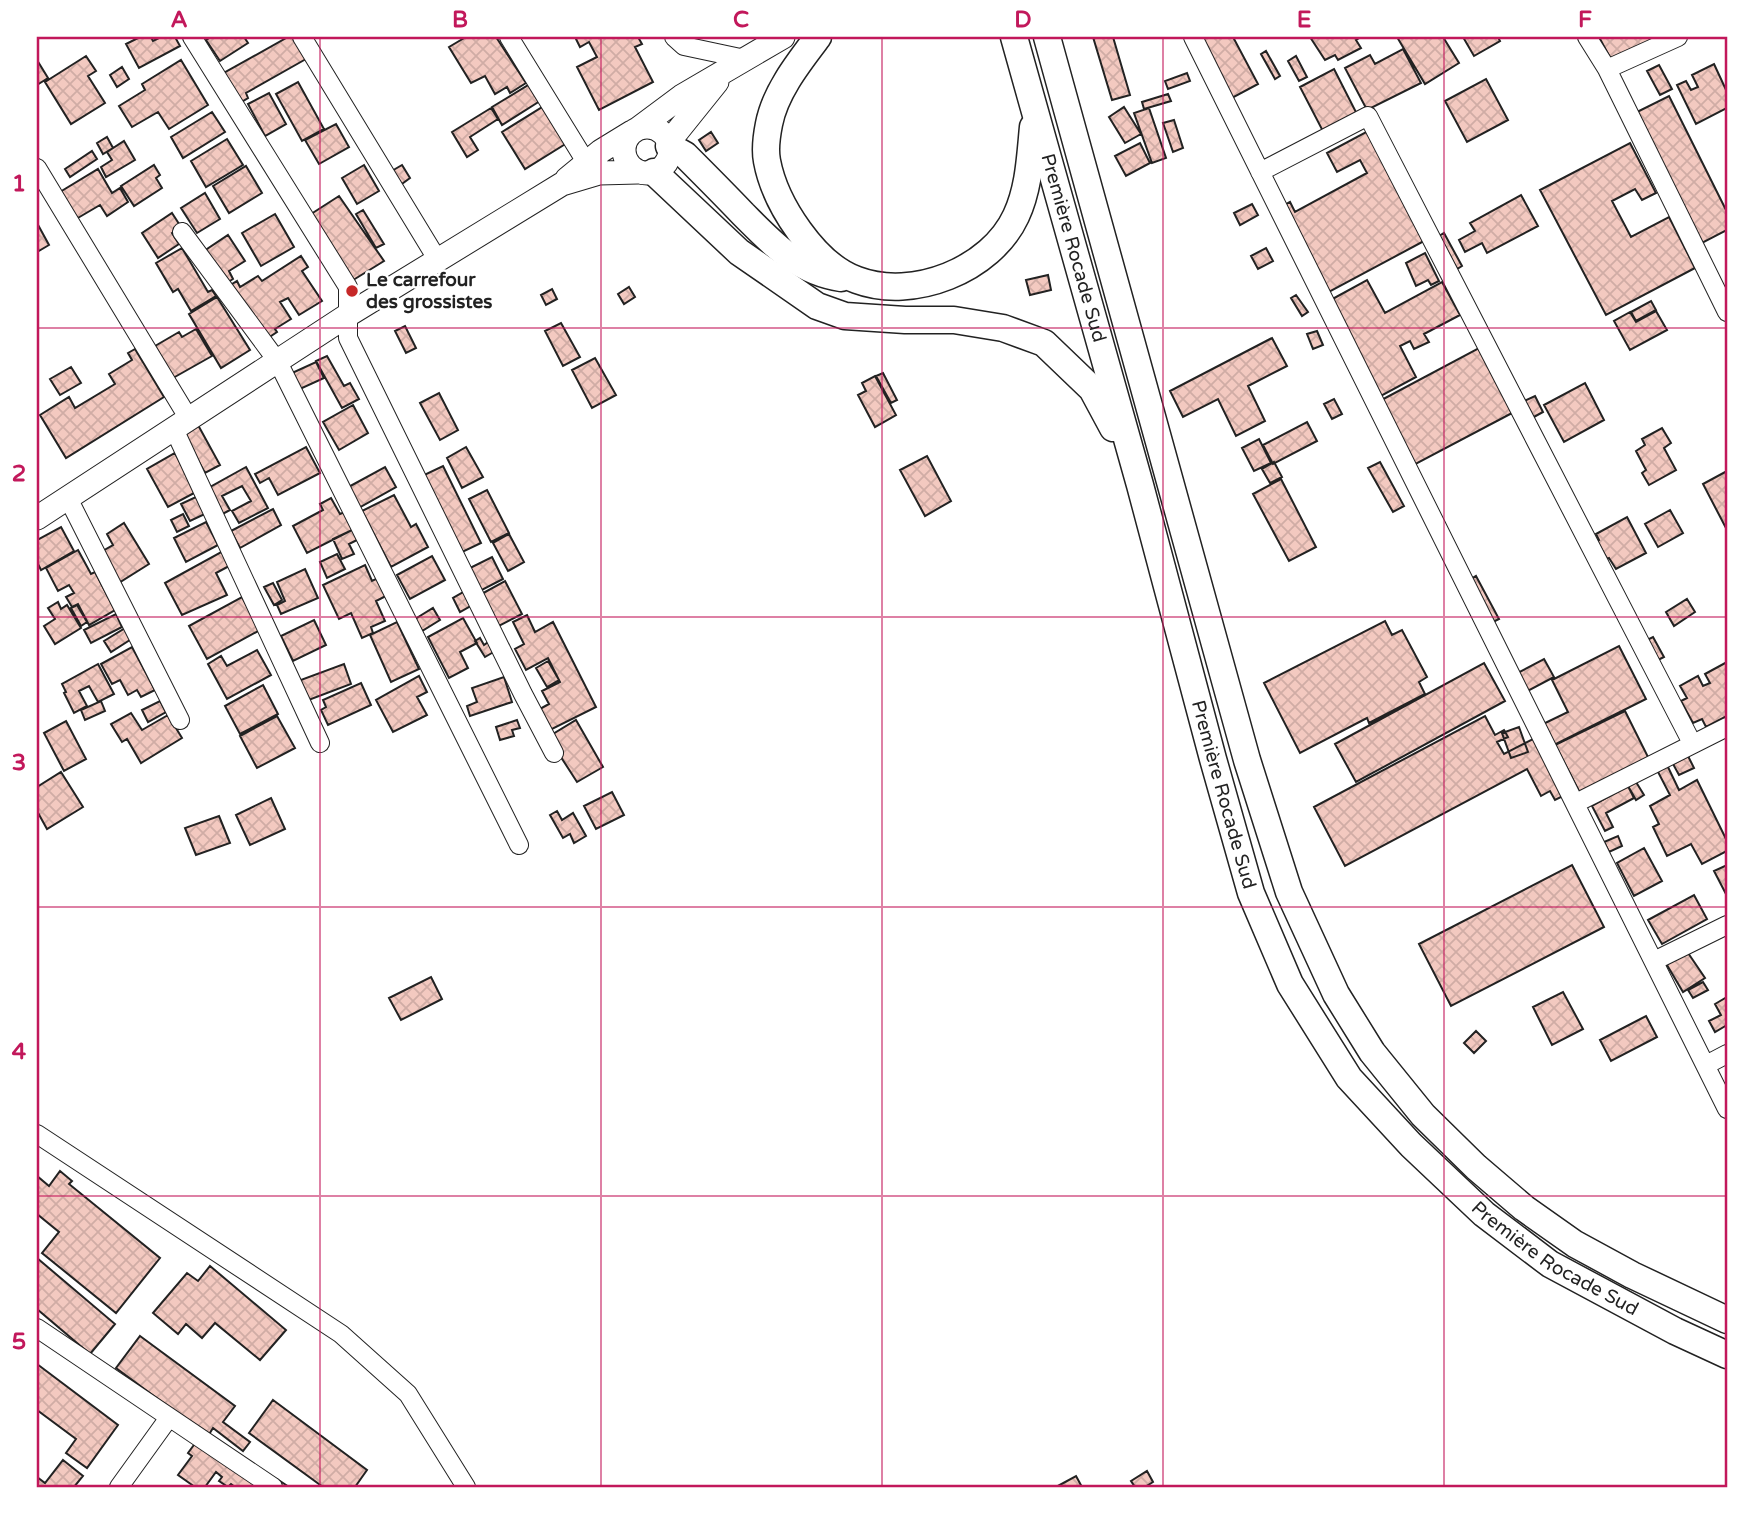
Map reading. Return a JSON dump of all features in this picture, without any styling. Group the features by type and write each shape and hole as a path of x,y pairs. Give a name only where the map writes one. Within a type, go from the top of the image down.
{"highway":[{"path":"818,37 789,75 769,123 767,160 782,202 801,235 828,264 857,281"},
{"path":"669,144 685,155 780,251 803,267 829,277 896,288 933,284 974,264 997,241 1015,218 1029,178 1033,127 1014,37"},
{"name":"Première Rocade Sud","path":"1014,37 1251,893 1290,984 1349,1078 1411,1145 1484,1214 1550,1264 1675,1331 1727,1354"},
{"name":"Première Rocade Sud","path":"1047,37 1247,760 1289,892 1336,994 1372,1052 1423,1115 1476,1167 1524,1208 1575,1244 1632,1275 1727,1320"},
{"path":"646,172 739,252 817,306 845,316 954,320 1003,328 1044,344 1092,389 1140,485"}],"main road":[{"path":"37,517 348,315 562,184 586,162 682,96 783,37"},
{"path":"562,184 599,173 646,172 666,162 669,144 737,64"},
{"path":"646,172 626,161 624,153 627,138 636,130 655,128 662,132 669,144"}],"street":[{"path":"192,37 348,288 348,338 516,682 554,753"},
{"path":"302,37 437,259"},
{"path":"509,37 586,162"},
{"path":"674,37 684,46 737,64"},
{"path":"1193,37 1727,1109"},
{"path":"1587,37 1606,69 1727,312"},
{"path":"1606,69 1678,37"},
{"path":"1260,172 1368,116 1692,743"},
{"path":"37,167 182,424 320,743"},
{"path":"182,232 278,362 519,845"},
{"path":"68,498 180,720"},
{"path":"1576,803 1727,727"},
{"path":"1654,961 1727,925"},
{"path":"1706,1065 1727,1054"},
{"path":"37,1134 341,1334 408,1394 466,1487"},
{"path":"37,1328 273,1487"},
{"path":"119,1487 169,1419"}],"building":[{"path":"140,37 151,37 153,41 161,37 175,37 180,46 139,68 126,44"},
{"path":"211,37 244,37 248,43 220,61 206,40"},
{"path":"288,37 293,37 306,59 246,93 248,98 238,104 222,74"},
{"path":"466,37 496,37 526,83 510,93 507,87 495,94 485,76 471,83 449,47"},
{"path":"575,37 638,37 642,44 635,47 653,82 599,110 577,67 597,57 589,42 580,47"},
{"path":"1093,37 1113,37 1130,95 1112,100"},
{"path":"1200,37 1233,37 1258,84 1232,98"},
{"path":"1310,37 1361,37 1356,40 1361,48 1338,60 1335,55 1325,60"},
{"path":"1397,37 1443,37 1459,63 1425,84"},
{"path":"1463,37 1498,37 1500,41 1474,56"},
{"path":"1599,37 1668,37 1614,65"},
{"path":"1403,49 1421,83 1367,110 1345,68 1370,55 1375,64"},
{"path":"1266,51 1280,76 1275,79 1261,54"},
{"path":"86,56 96,71 88,76 105,103 71,124 45,82"},
{"path":"1296,56 1307,77 1299,81 1288,61"},
{"path":"37,60 48,78 37,85"},
{"path":"181,60 208,105 169,129 158,112 132,127 119,106 145,90 142,84"},
{"path":"1714,64 1727,92 1727,108 1696,124 1677,85 1686,81 1691,90 1698,87 1692,75"},
{"path":"1659,65 1672,89 1660,95 1647,71"},
{"path":"122,67 129,79 117,87 110,75"},
{"path":"1334,69 1361,122 1327,139 1300,87"},
{"path":"1187,73 1190,81 1168,89 1165,81"},
{"path":"1486,79 1508,120 1467,142 1445,101"},
{"path":"298,82 324,129 302,141 276,94"},
{"path":"530,84 540,101 502,125 492,107"},
{"path":"269,93 286,124 265,136 248,104"},
{"path":"1168,94 1171,101 1144,109 1142,102"},
{"path":"1669,96 1727,212 1727,230 1702,243 1637,112"},
{"path":"544,106 567,143 525,169 502,132"},
{"path":"1124,107 1141,134 1125,143 1109,117"},
{"path":"491,108 498,119 470,137 478,150 467,157 452,132"},
{"path":"1149,108 1166,158 1152,163 1134,113"},
{"path":"212,112 225,132 183,158 171,137"},
{"path":"1174,120 1183,148 1173,152 1163,123"},
{"path":"336,124 349,147 319,164 305,140"},
{"path":"1368,131 1424,241 1327,293 1281,207 1290,202 1295,212 1367,173 1360,160 1337,172 1327,153"},
{"path":"711,132 718,143 706,151 699,140"},
{"path":"107,137 113,148 103,154 97,143"},
{"path":"227,139 243,165 206,187 191,161"},
{"path":"124,141 135,160 106,177 101,167 112,160 107,152"},
{"path":"1140,143 1150,163 1126,176 1115,156"},
{"path":"1630,143 1656,193 1642,200 1635,189 1612,201 1631,237 1669,217 1695,268 1606,315 1540,190"},
{"path":"92,151 97,159 70,177 65,169"},
{"path":"154,165 160,175 156,178 162,188 134,206 121,186"},
{"path":"364,165 379,191 357,204 342,178"},
{"path":"402,165 410,178 399,186 390,172"},
{"path":"246,166 262,193 229,213 213,186"},
{"path":"98,169 112,193 120,188 128,202 107,216 100,205 71,222 55,195"},
{"path":"205,193 220,219 197,233 181,208"},
{"path":"1521,195 1538,226 1487,253 1482,243 1465,252 1459,240 1475,231 1470,223"},
{"path":"339,196 384,261 350,282 308,216"},
{"path":"1252,204 1258,215 1240,225 1234,213"},
{"path":"363,210 384,244 376,248 356,214"},
{"path":"172,213 181,227 172,233 179,244 158,258 142,233"},
{"path":"275,214 294,247 261,266 242,233"},
{"path":"37,223 49,245 37,252"},
{"path":"1444,233 1462,266 1457,269 1439,236"},
{"path":"228,235 245,261 229,271 233,279 225,284 204,251"},
{"path":"182,248 208,292 212,290 216,296 191,311 178,289 173,292 156,263"},
{"path":"1266,248 1273,261 1258,269 1251,256"},
{"path":"1425,253 1439,281 1431,285 1428,280 1416,286 1406,263"},
{"path":"301,256 308,267 302,271 322,301 299,315 288,298 280,302 291,319 259,344 224,289 237,281 240,287 258,276 262,281"},
{"path":"1048,275 1051,290 1030,295 1026,280"},
{"path":"1367,280 1385,313 1442,282 1460,315 1424,334 1429,342 1414,349 1410,341 1400,346 1416,377 1379,397 1327,302"},
{"path":"629,287 635,297 624,304 618,294"},
{"path":"552,289 557,299 546,305 541,295"},
{"path":"1296,295 1308,312 1302,316 1291,298"},
{"path":"217,297 250,350 221,368 189,314"},
{"path":"1651,301 1656,310 1636,321 1631,312"},
{"path":"1656,311 1667,330 1630,350 1614,321 1630,312 1636,322"},
{"path":"561,323 580,357 563,366 545,331"},
{"path":"405,326 416,348 406,353 395,331"},
{"path":"196,329 212,356 173,378 155,346 179,332 182,337"},
{"path":"1317,331 1323,345 1313,349 1307,334"},
{"path":"1272,338 1287,366 1248,386 1265,421 1236,436 1218,399 1183,417 1170,391"},
{"path":"1479,348 1514,412 1408,468 1374,404"},
{"path":"135,349 164,397 66,458 40,415 69,397 75,408 115,384 109,374 132,360 128,353"},
{"path":"327,356 344,386 350,383 359,399 342,408 316,361"},
{"path":"595,358 616,395 592,408 572,370"},
{"path":"316,362 324,378 300,389 292,373"},
{"path":"71,367 81,383 60,395 50,379"},
{"path":"883,373 897,400 891,403 876,376"},
{"path":"875,376 896,415 875,427 858,395 866,391 862,383"},
{"path":"1585,383 1604,420 1564,442 1544,405"},
{"path":"439,393 458,430 440,440 420,403"},
{"path":"1535,396 1543,412 1532,418 1524,401"},
{"path":"1334,399 1342,414 1332,419 1324,404"},
{"path":"353,405 368,433 339,450 323,422"},
{"path":"1307,422 1317,441 1273,464 1263,445"},
{"path":"198,425 220,465 205,473 183,433"},
{"path":"1662,428 1671,443 1664,448 1676,470 1649,485 1642,473 1646,470 1636,451 1645,445 1642,439"},
{"path":"1259,439 1271,463 1254,471 1242,448"},
{"path":"306,447 320,473 278,495 269,478 260,483 255,474"},
{"path":"466,447 483,477 462,488 447,458"},
{"path":"175,453 196,492 168,507 147,469"},
{"path":"927,456 951,501 925,516 900,470"},
{"path":"1274,462 1282,477 1270,483 1262,469"},
{"path":"1380,462 1404,506 1393,512 1368,468"},
{"path":"443,466 481,543 458,554 420,477"},
{"path":"246,467 268,508 239,523 232,511 251,501 242,486 222,496 230,510 217,517 203,491"},
{"path":"385,467 396,487 355,510 343,490"},
{"path":"1727,471 1727,530 1703,484"},
{"path":"1281,479 1316,547 1289,561 1253,494"},
{"path":"487,490 509,533 491,542 469,499"},
{"path":"394,495 411,527 416,524 428,547 391,567 362,511"},
{"path":"198,496 207,513 190,521 181,504"},
{"path":"331,498 340,514 345,512 354,529 307,553 293,526 323,510 320,504"},
{"path":"273,509 281,525 240,548 231,531"},
{"path":"1670,510 1683,533 1658,547 1645,524"},
{"path":"183,514 189,526 177,532 171,520"},
{"path":"1627,517 1646,553 1616,569 1609,558 1607,559 1596,534"},
{"path":"206,522 218,545 186,562 174,538"},
{"path":"124,523 149,564 117,584 99,553 113,545 107,534"},
{"path":"61,527 74,551 41,570 37,562 37,540"},
{"path":"354,529 359,539 349,544 354,554 342,559 333,539"},
{"path":"509,534 524,562 508,571 493,543"},
{"path":"78,550 91,574 95,572 115,610 89,625 78,604 72,607 66,597 74,593 69,585 58,591 46,568"},
{"path":"223,551 231,565 216,573 227,595 182,615 165,583"},
{"path":"337,554 345,569 327,578 320,562"},
{"path":"432,556 445,580 410,599 397,575"},
{"path":"492,557 503,579 476,593 464,571"},
{"path":"365,565 372,581 378,578 386,596 376,601 385,621 371,627 373,633 362,638 351,613 339,619 323,585"},
{"path":"305,569 318,598 281,614 277,605 285,601 277,582"},
{"path":"1476,576 1499,619 1487,625 1464,583"},
{"path":"505,581 522,614 493,629 476,597"},
{"path":"273,583 282,600 274,605 264,587"},
{"path":"467,590 474,604 460,612 453,598"},
{"path":"242,597 260,630 207,659 189,626"},
{"path":"1687,599 1695,612 1674,626 1666,612"},
{"path":"58,602 61,609 67,605 81,628 55,644 44,626 55,619 48,608"},
{"path":"77,605 87,622 81,626 71,608"},
{"path":"433,608 440,620 422,631 415,619"},
{"path":"116,614 122,627 91,643 84,630"},
{"path":"527,615 535,632 553,622 596,707 548,731 538,710 549,704 542,691 560,682 548,658 526,670 515,649 524,644 513,622"},
{"path":"463,618 477,643 460,652 468,668 449,678 428,637"},
{"path":"314,620 326,645 293,661 281,636"},
{"path":"1385,621 1392,635 1402,630 1427,677 1419,682 1425,694 1369,723 1367,718 1300,753 1264,683"},
{"path":"397,622 419,669 391,682 370,635"},
{"path":"127,627 133,638 111,652 104,641"},
{"path":"1653,637 1664,657 1652,663 1641,643"},
{"path":"480,638 484,645 491,640 497,650 485,657 475,641"},
{"path":"1619,646 1646,699 1552,746 1541,725 1568,712 1552,680"},
{"path":"132,647 155,690 141,697 137,690 128,695 120,680 112,684 101,664"},
{"path":"257,650 271,675 227,699 208,664 221,656 227,666"},
{"path":"1544,659 1554,677 1522,694 1512,676"},
{"path":"548,661 559,680 547,687 536,668"},
{"path":"1727,662 1727,716 1706,727 1702,719 1693,723 1681,701 1687,698 1680,686 1698,676 1703,686 1710,683 1705,674"},
{"path":"1484,663 1505,701 1356,782 1335,744"},
{"path":"98,664 114,694 98,702 89,686 79,691 87,706 74,713 62,684"},
{"path":"344,664 351,684 306,701 298,681"},
{"path":"419,676 427,692 417,697 427,715 393,732 376,700"},
{"path":"504,677 512,702 470,716 467,706 477,702 472,688"},
{"path":"361,683 371,705 328,725 321,710 326,707 323,700"},
{"path":"263,685 278,714 240,734 225,706"},
{"path":"101,701 105,711 85,720 81,710"},
{"path":"160,701 166,712 148,722 142,710"},
{"path":"1625,711 1649,759 1580,793 1555,745"},
{"path":"131,713 142,730 168,715 182,738 141,763 127,739 122,742 111,724"},
{"path":"277,716 295,748 257,768 240,736"},
{"path":"1485,716 1495,735 1504,730 1508,737 1497,742 1504,754 1535,738 1565,795 1555,800 1550,791 1541,796 1527,769 1345,866 1314,807"},
{"path":"517,720 520,728 512,730 514,736 500,740 496,727"},
{"path":"576,720 603,767 577,782 548,737"},
{"path":"66,721 86,759 64,771 44,733"},
{"path":"1519,727 1528,752 1511,758 1502,733"},
{"path":"1688,756 1694,768 1679,775 1673,764"},
{"path":"1667,765 1679,790 1697,780 1727,841 1727,851 1702,864 1691,844 1667,856 1653,827 1659,824 1650,806 1670,795 1657,770"},
{"path":"61,772 83,807 47,829 37,811 37,787"},
{"path":"1636,782 1644,795 1636,800 1628,786"},
{"path":"1628,786 1634,798 1606,813 1613,827 1605,831 1592,806"},
{"path":"612,792 624,815 596,829 584,806"},
{"path":"271,798 285,829 250,845 236,815"},
{"path":"557,811 562,820 573,813 586,836 574,843 570,834 563,838 550,815"},
{"path":"219,816 230,843 196,855 185,828"},
{"path":"1618,836 1622,846 1609,852 1604,842"},
{"path":"1644,848 1662,881 1634,896 1617,863"},
{"path":"1572,865 1604,927 1451,1006 1419,944"},
{"path":"1727,865 1727,896 1714,871"},
{"path":"1694,895 1707,919 1662,944 1648,920"},
{"path":"1684,947 1705,978 1683,992 1664,960"},
{"path":"431,977 442,999 401,1020 389,998"},
{"path":"1703,982 1708,990 1693,998 1688,990"},
{"path":"1563,992 1583,1029 1552,1045 1533,1007"},
{"path":"1727,997 1727,1025 1715,1032 1709,1021 1721,1015 1715,1004"},
{"path":"1646,1016 1657,1037 1611,1061 1600,1040"},
{"path":"1476,1031 1486,1041 1474,1053 1464,1043"},
{"path":"60,1171 72,1181 69,1184 160,1258 116,1313 42,1253 59,1232 37,1214 37,1176 49,1186"},
{"path":"37,1258 115,1324 90,1354 37,1309"},
{"path":"210,1266 286,1330 260,1360 215,1323 202,1338 186,1324 178,1334 153,1313 187,1273 198,1281"},
{"path":"140,1336 235,1406 223,1422 250,1442 243,1451 213,1428 208,1436 116,1368"},
{"path":"37,1364 118,1425 87,1468 66,1453 76,1439 37,1410"},
{"path":"273,1400 367,1470 355,1487 323,1487 249,1433"},
{"path":"199,1438 273,1484 277,1479 289,1487 235,1487 231,1484 228,1487 219,1481 222,1477 216,1472 205,1487 195,1487 178,1475 192,1456 188,1453"},
{"path":"63,1460 83,1476 74,1487 37,1487 37,1477 45,1483"},
{"path":"1147,1471 1153,1482 1145,1487 1135,1487 1131,1481"},
{"path":"1076,1476 1082,1487 1056,1487"}],"place":[{"name":"Le carrefour des grossistes","path":"352,291"}]}
